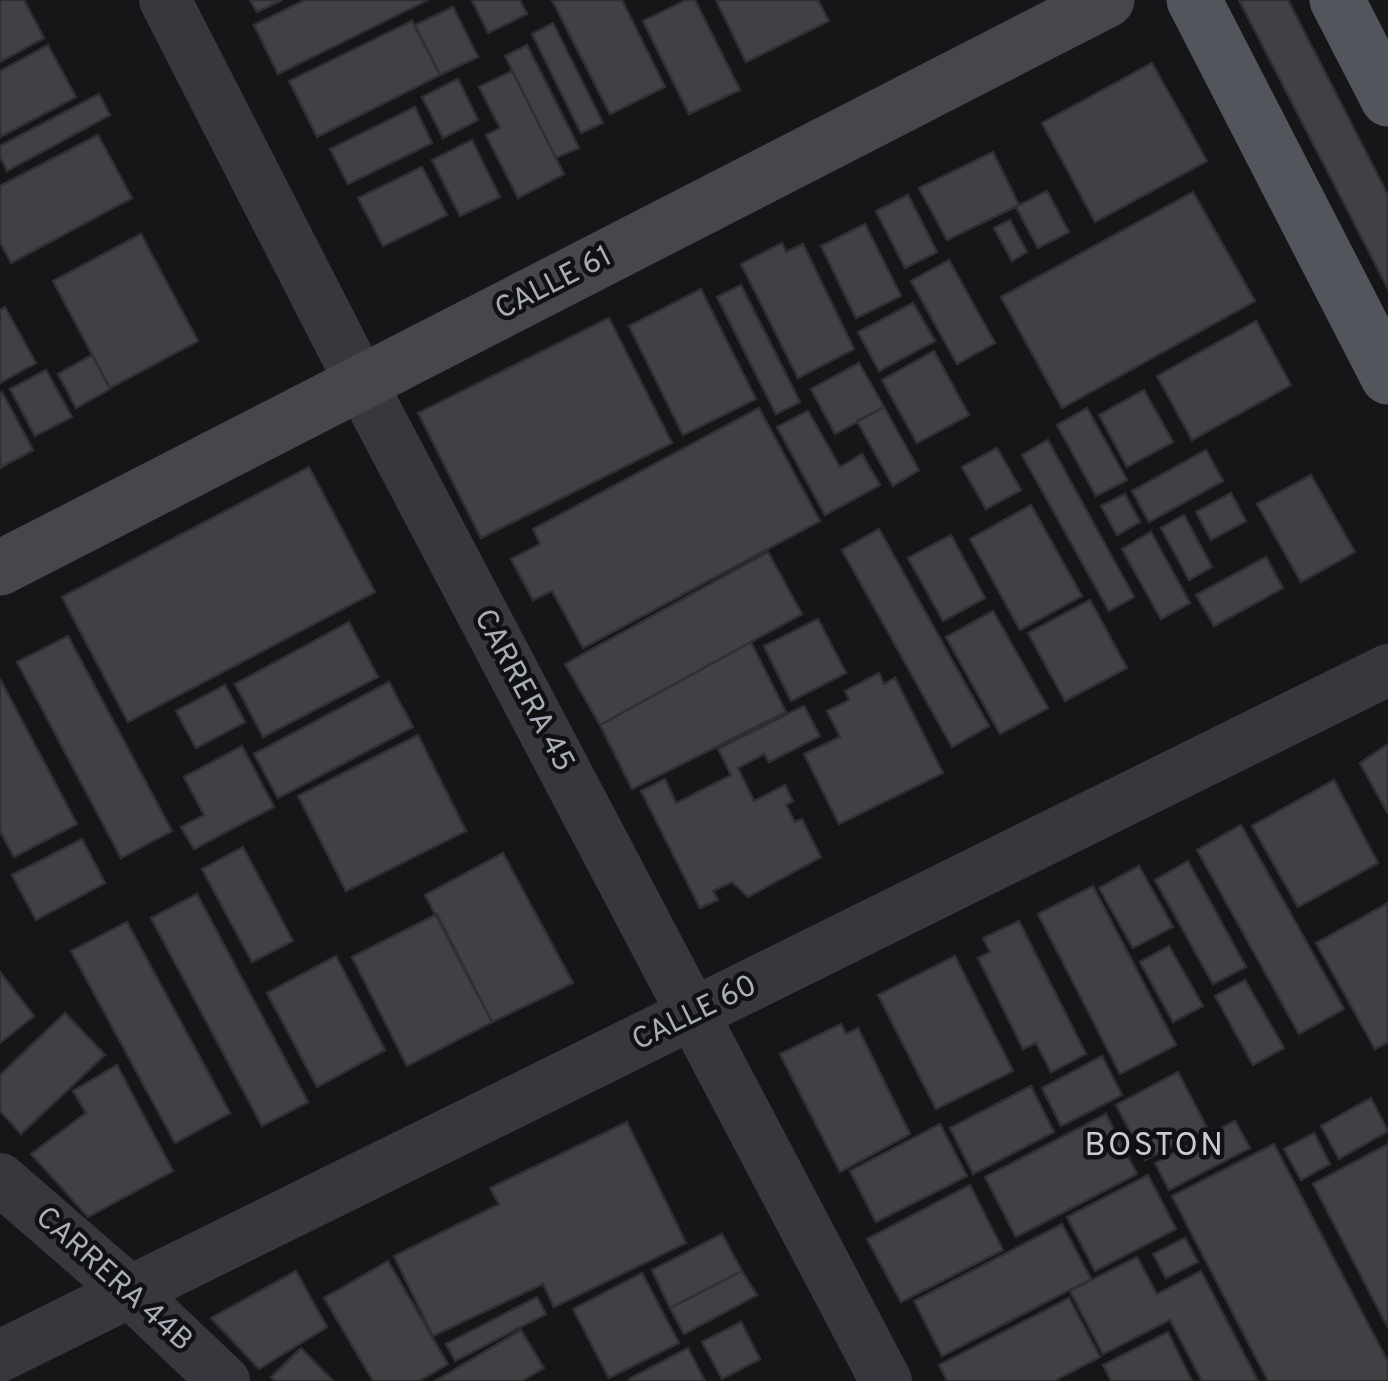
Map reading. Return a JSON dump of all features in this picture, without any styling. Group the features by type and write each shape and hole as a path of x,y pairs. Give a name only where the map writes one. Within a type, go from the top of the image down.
{"main road":[{"path":"1194,0 1388,377"},
{"path":"1337,0 1388,99"}],"street":[{"name":"CARRERA 45","path":"164,0 886,1381"},
{"name":"CALLE 61","path":"0,568 1107,0"},
{"name":"CALLE 60","path":"0,1356 1388,670"},
{"name":"CARRERA 44B","path":"0,1179 128,1290 224,1381"}],"building":[{"path":"0,0 24,0 44,38 0,62"},
{"path":"250,0 282,0 257,12"},
{"path":"305,0 428,0 278,74 254,25"},
{"path":"472,0 520,0 527,14 488,33"},
{"path":"552,0 622,0 665,87 610,114"},
{"path":"686,0 695,0 740,90 689,114 643,21"},
{"path":"716,0 818,0 829,21 746,62"},
{"path":"1239,0 1288,0 1388,195 1388,289"},
{"path":"453,7 478,57 440,75 415,25"},
{"path":"412,21 440,75 317,137 289,81"},
{"path":"553,23 603,123 581,133 532,34"},
{"path":"48,45 76,97 0,137 0,71"},
{"path":"527,45 579,148 556,158 505,56"},
{"path":"1152,63 1207,161 1095,222 1042,123"},
{"path":"512,71 564,174 518,198 486,135 500,128 479,87"},
{"path":"458,79 478,120 443,138 422,97"},
{"path":"99,94 110,115 7,171 0,146"},
{"path":"415,107 432,143 348,184 330,149"},
{"path":"98,135 132,198 11,263 0,242 0,186"},
{"path":"472,140 500,197 460,216 432,160"},
{"path":"993,152 1019,205 947,240 919,188"},
{"path":"422,167 447,215 383,246 358,198"},
{"path":"1047,191 1069,232 1038,248 1016,207"},
{"path":"1193,192 1255,301 1062,408 1001,297"},
{"path":"908,195 937,252 905,268 876,211"},
{"path":"1010,220 1027,252 1012,261 994,228"},
{"path":"865,224 901,296 856,318 821,246"},
{"path":"141,234 198,341 110,388 53,281"},
{"path":"782,243 786,252 803,244 854,349 798,378 741,264"},
{"path":"949,260 995,343 957,364 911,281"},
{"path":"741,285 800,402 776,414 717,297"},
{"path":"701,289 756,399 683,435 629,326"},
{"path":"913,303 935,341 879,371 858,332"},
{"path":"5,307 36,363 0,383 0,310"},
{"path":"609,318 672,443 481,538 418,413"},
{"path":"1256,321 1291,385 1192,440 1157,376"},
{"path":"934,351 969,415 917,443 882,380"},
{"path":"92,355 110,389 76,408 58,374"},
{"path":"859,363 884,407 835,434 811,389"},
{"path":"46,370 72,417 35,436 10,389"},
{"path":"1144,390 1173,442 1127,467 1099,415"},
{"path":"0,394 33,450 0,468"},
{"path":"884,407 919,470 893,486 857,421"},
{"path":"759,408 820,521 583,648 552,591 533,600 511,559 540,544 533,529"},
{"path":"1087,408 1127,480 1096,496 1057,425"},
{"path":"808,411 840,467 862,454 880,485 825,515 777,427"},
{"path":"1048,440 1134,597 1109,611 1022,455"},
{"path":"997,448 1021,490 986,509 962,467"},
{"path":"1206,450 1223,481 1149,522 1132,491"},
{"path":"309,467 375,592 128,722 62,597"},
{"path":"1311,475 1355,552 1301,582 1257,504"},
{"path":"1231,493 1246,521 1211,540 1196,512"},
{"path":"1125,494 1140,522 1117,535 1101,506"},
{"path":"1031,505 1082,596 1020,630 970,539"},
{"path":"1184,515 1212,567 1189,580 1161,528"},
{"path":"879,529 989,726 952,747 842,550"},
{"path":"1151,532 1190,603 1161,619 1122,549"},
{"path":"951,535 985,598 943,621 908,558"},
{"path":"768,552 802,614 600,725 565,664"},
{"path":"1266,557 1283,588 1214,626 1196,595"},
{"path":"1090,600 1127,668 1065,701 1028,633"},
{"path":"993,611 1048,708 1000,734 946,637"},
{"path":"818,619 846,673 791,701 764,646"},
{"path":"349,622 378,677 263,737 235,684"},
{"path":"68,636 172,831 121,858 17,662"},
{"path":"751,642 786,712 632,789 600,725"},
{"path":"879,673 884,684 895,678 943,773 839,824 804,754 840,737 827,711 849,700 845,691"},
{"path":"0,679 77,824 14,857 0,831"},
{"path":"389,682 413,727 278,798 254,754"},
{"path":"225,685 245,722 196,748 176,711"},
{"path":"804,706 820,736 769,762 764,754 738,768 754,801 785,785 793,801 786,805 795,822 802,819 821,857 748,897 732,882 713,891 718,900 700,908 641,791 665,779 676,803 731,775 718,749"},
{"path":"418,735 466,831 346,891 298,796"},
{"path":"1388,744 1388,814 1360,763"},
{"path":"242,746 274,807 194,849 181,827 204,815 184,777"},
{"path":"1334,780 1378,863 1298,907 1252,826"},
{"path":"1241,825 1344,1009 1299,1034 1197,850"},
{"path":"82,839 105,883 36,920 12,875"},
{"path":"243,847 293,941 252,962 202,869"},
{"path":"503,853 573,983 492,1022 425,895"},
{"path":"1188,861 1246,967 1213,984 1155,880"},
{"path":"1139,866 1173,927 1133,948 1099,888"},
{"path":"1093,886 1176,1045 1120,1074 1038,914"},
{"path":"197,894 308,1102 262,1126 151,918"},
{"path":"1388,903 1388,1042 1375,1049 1316,943"},
{"path":"437,914 492,1022 407,1066 352,957"},
{"path":"1019,921 1086,1054 1051,1072 1036,1043 1023,1049 978,958 990,952 983,938"},
{"path":"127,922 230,1113 175,1143 71,951"},
{"path":"1169,946 1203,1006 1173,1022 1140,962"},
{"path":"336,956 385,1050 317,1087 267,993"},
{"path":"955,956 1013,1071 936,1109 878,995"},
{"path":"0,972 34,1016 0,1043"},
{"path":"1245,980 1284,1048 1253,1065 1215,996"},
{"path":"65,1013 105,1055 21,1134 0,1111 0,1075"},
{"path":"841,1024 846,1034 858,1028 910,1134 840,1172 780,1054"},
{"path":"1102,1056 1122,1095 1061,1126 1042,1088"},
{"path":"117,1065 173,1171 88,1217 31,1154 86,1113 73,1091"},
{"path":"1178,1072 1207,1128 1145,1160 1116,1105"},
{"path":"1031,1086 1054,1132 973,1174 950,1128"},
{"path":"1371,1098 1388,1131 1339,1159 1321,1126"},
{"path":"1106,1114 1137,1174 1016,1237 985,1177"},
{"path":"1235,1121 1250,1148 1169,1190 1155,1163"},
{"path":"627,1122 686,1243 554,1307 543,1284 433,1336 394,1256 499,1204 490,1188"},
{"path":"940,1124 967,1176 876,1222 850,1171"},
{"path":"1314,1133 1330,1164 1301,1180 1284,1149"},
{"path":"1274,1144 1388,1362 1388,1381 1268,1381 1172,1196"},
{"path":"1388,1144 1388,1326 1387,1326 1313,1184"},
{"path":"1148,1175 1176,1229 1095,1271 1067,1217"},
{"path":"970,1185 1003,1250 901,1302 867,1239"},
{"path":"1062,1224 1091,1279 942,1356 914,1301"},
{"path":"722,1234 742,1271 670,1308 652,1270"},
{"path":"1185,1238 1198,1262 1166,1278 1153,1254"},
{"path":"1137,1257 1157,1294 1201,1271 1258,1381 1202,1381 1170,1320 1103,1354 1070,1291"},
{"path":"388,1261 448,1364 419,1381 373,1381 324,1298"},
{"path":"296,1271 327,1327 259,1369 211,1318"},
{"path":"742,1271 757,1295 684,1334 670,1308"},
{"path":"642,1273 679,1343 609,1378 573,1309"},
{"path":"537,1297 546,1314 455,1361 446,1344"},
{"path":"1069,1298 1100,1357 1054,1381 947,1381 939,1365"},
{"path":"741,1322 760,1359 722,1379 702,1342"},
{"path":"521,1330 544,1368 522,1381 435,1381"},
{"path":"1168,1332 1192,1381 1111,1381 1103,1365"},
{"path":"301,1348 333,1381 275,1381 271,1377"},
{"path":"688,1348 705,1381 630,1381 629,1379"}],"district":[{"name":"BOSTON","path":"1155,1147"}]}
